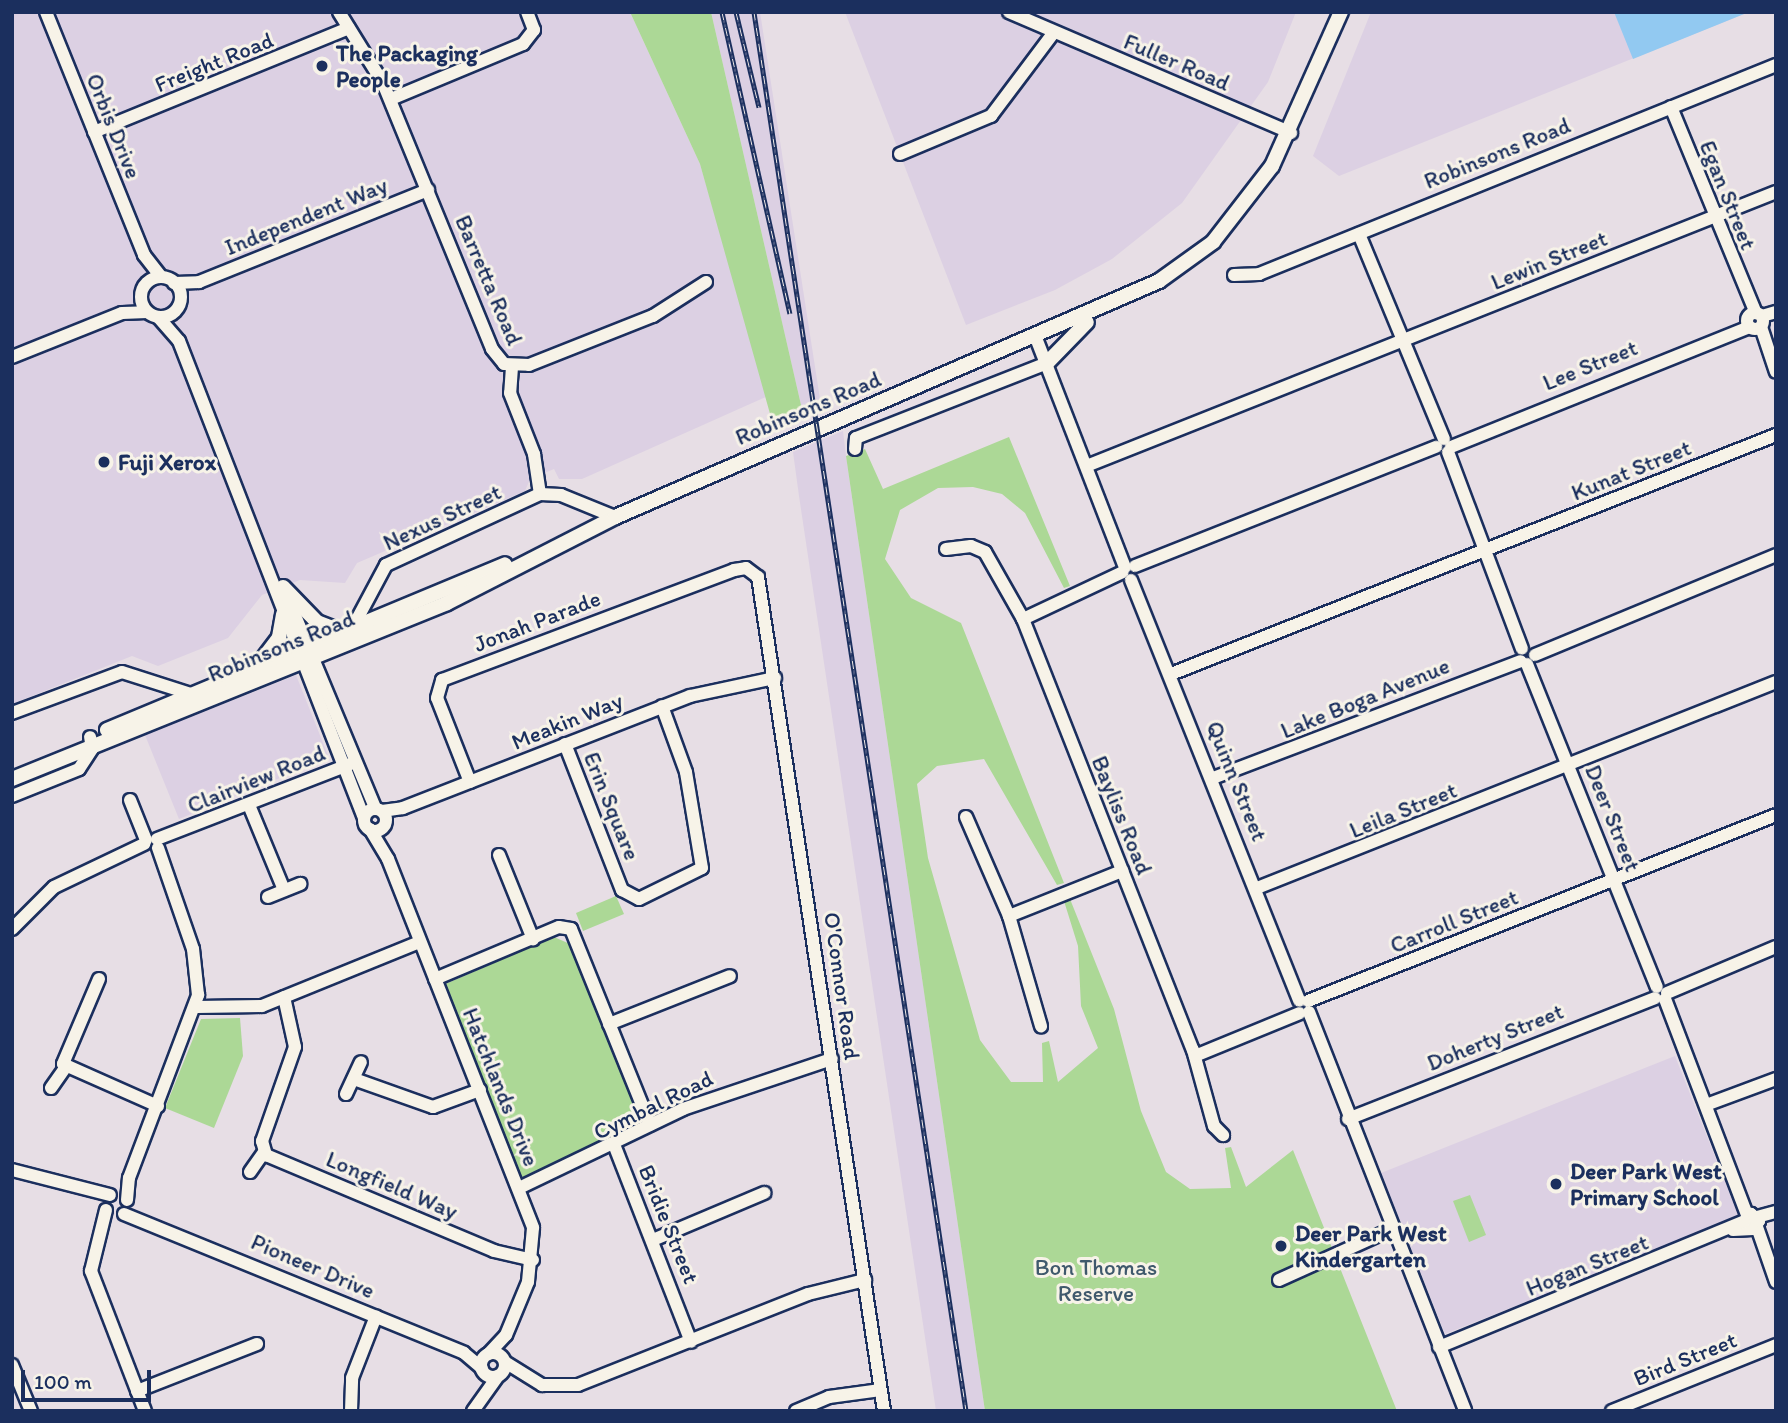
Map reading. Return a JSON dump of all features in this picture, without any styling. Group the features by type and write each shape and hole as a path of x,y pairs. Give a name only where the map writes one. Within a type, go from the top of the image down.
{"main road":[{"path":"1047,363 1064,340 1111,306 1213,242 1291,133 1341,12"},
{"name":"Robinsons Road","path":"12,769 307,662 447,603 615,517 1111,306"},
{"name":"Robinsons Road","path":"12,779 258,665 562,542"},
{"path":"283,587 317,622 347,628"},
{"path":"258,665 279,637 283,614"}],"street":[{"name":"Orbis Drive","path":"46,12 144,256 162,277"},
{"name":"Barretta Road","path":"339,12 391,99 492,349 512,367 653,316 706,282"},
{"path":"391,99 523,44 534,30 527,12"},
{"name":"Fuller Road","path":"1009,12 1291,133"},
{"name":"Freight Road","path":"94,132 349,28"},
{"path":"900,154 991,116 1054,32"},
{"name":"Robinsons Road","path":"1234,275 1259,274 1776,65"},
{"name":"Egan Street","path":"1671,107 1776,372"},
{"name":"Independent Way","path":"174,283 199,282 428,190"},
{"name":"Lewin Street","path":"1090,468 1776,192"},
{"name":"Deer Street","path":"1359,234 1441,447 1776,1282"},
{"name":"Orbis Drive","path":"144,256 143,289 153,315"},
{"path":"122,313 143,289 162,277 174,283 178,306 178,341 262,550 283,614 301,647"},
{"name":"Independent Way","path":"178,306 199,282"},
{"path":"12,358 122,313 153,315 178,306"},
{"name":"Lee Street","path":"1021,616 1776,314"},
{"path":"153,315 178,341"},
{"name":"Quinn Street","path":"1036,338 1339,1097 1351,1118 1357,1142 1430,1325 1443,1346 1448,1370 1465,1411"},
{"name":"Robinsons Road","path":"855,449 856,438 1047,363"},
{"path":"512,367 510,393 534,454 561,495"},
{"name":"Kunat Street","path":"1173,677 1776,435"},
{"path":"534,454 540,494"},
{"name":"Nexus Street","path":"347,628 386,565 540,494 561,495 615,517"},
{"name":"Bayliss Road","path":"946,549 971,545 985,552 1021,616 1194,1053 1208,1110 1223,1135"},
{"path":"262,550 283,587 301,647"},
{"name":"Lake Boga Avenue","path":"1214,781 1776,555"},
{"name":"O'Connor Road","path":"752,570 761,589 884,1411"},
{"name":"Jonah Parade","path":"470,782 437,698 439,683 688,586 752,570"},
{"name":"Hatchlands Drive","path":"301,647 349,765 377,819 388,859 519,1188 534,1257"},
{"path":"12,713 122,672 191,694"},
{"name":"Meakin Way","path":"377,819 662,706 775,682"},
{"name":"Leila Street","path":"1258,890 1776,682"},
{"name":"Erin Square","path":"565,744 621,883 645,895 691,877 699,849 686,772 662,706"},
{"path":"12,796 79,769 91,741"},
{"name":"Clairview Road","path":"12,929 54,887 129,852 349,765"},
{"path":"104,1234 125,1207 129,1178 197,1007 195,956 161,867 130,800"},
{"path":"249,804 284,890"},
{"name":"Carroll Street","path":"1194,1053 1281,1018 1328,995 1776,815"},
{"path":"966,817 1009,916 1041,1026"},
{"path":"499,855 533,939"},
{"path":"1009,916 1122,871"},
{"path":"268,897 301,884"},
{"path":"435,979 555,931 577,943 650,1125"},
{"path":"197,1007 248,1009 421,942"},
{"name":"Doherty Street","path":"1351,1118 1776,947"},
{"path":"609,1024 730,976"},
{"path":"51,1088 65,1068 69,1047 99,979"},
{"path":"250,1172 264,1152 262,1142 295,1046 284,997"},
{"path":"69,1047 80,1073"},
{"path":"346,1094 361,1062"},
{"name":"Cymbal Road","path":"519,1188 615,1147 650,1125 767,1076 832,1063"},
{"path":"65,1068 158,1106"},
{"path":"354,1079 433,1107 480,1090"},
{"path":"1707,1107 1776,1079"},
{"name":"Bridie Street","path":"615,1147 694,1341"},
{"name":"Longfield Way","path":"264,1152 506,1253 534,1257"},
{"path":"12,1170 88,1192 111,1194 125,1207"},
{"path":"129,1178 111,1194 93,1279 145,1411"},
{"path":"88,1192 106,1209 125,1207"},
{"path":"653,1240 764,1193"},
{"name":"Pioneer Drive","path":"125,1207 145,1218 464,1353 488,1355 505,1361"},
{"name":"Hogan Street","path":"1443,1346 1752,1221"},
{"path":"1279,1280 1392,1229"},
{"path":"473,1411 480,1397 499,1376 505,1361 506,1335 534,1257"},
{"path":"482,1370 499,1376 521,1377 570,1387 841,1287 865,1284"},
{"path":"352,1411 352,1378 379,1317"},
{"path":"480,1397 482,1370 488,1355 506,1335"},
{"path":"137,1391 257,1344"},
{"name":"Bird Street","path":"1612,1411 1775,1345"},
{"name":"Pioneer Drive","path":"464,1353 482,1370"},
{"path":"505,1361 521,1377"},
{"path":"12,1365 31,1411"},
{"path":"796,1411 829,1397 881,1390"}],"shaded area":[{"path":"12,12 630,12 700,164 768,396 582,479 559,479 554,469 530,479 525,491 357,563 345,583 300,580 262,595 228,638 158,666 132,656 12,704"},
{"path":"711,12 760,12 822,412 809,417 804,418"},
{"path":"845,12 1296,12 1268,82 1182,203 1112,259 1055,290 966,325"},
{"path":"1371,12 1749,12 1339,176 1313,156"},
{"path":"843,431 985,1411 936,1411 799,496 793,452"},
{"path":"296,675 329,758 179,819 145,735"},
{"name":"Deer Park West Primary School","path":"1675,1056 1739,1217 1445,1334 1381,1173"}],"green space":[{"path":"630,12 711,12 804,418 774,428 700,164"},
{"name":"Bon Thomas Reserve","path":"1009,437 1070,586 1064,588 1025,513 1002,494 973,487 938,488 900,510 885,559 911,598 961,623 1064,883 1057,885 984,759 937,766 917,784 928,858 980,1040 1011,1082 1043,1082 1042,1043 1049,1041 1058,1082 1098,1048 1081,1006 1078,946 1064,901 1070,899 1114,1009 1141,1111 1166,1172 1190,1189 1231,1188 1225,1148 1231,1147 1246,1187 1293,1150 1397,1411 985,1411 846,456 865,449 883,489"},
{"path":"616,896 624,914 583,931 576,913"},
{"path":"554,937 570,944 640,1121 523,1180 443,985"},
{"path":"240,1018 243,1056 214,1128 165,1108 201,1019"},
{"path":"1470,1195 1486,1235 1469,1242 1453,1201"}],"water":[{"path":"1614,12 1749,12 1633,59"}],"railway":[{"path":"722,12 790,313"},
{"path":"736,12 759,107"},
{"path":"754,12 966,1411"}],"place":[{"name":"The Packaging People","path":"322,66"},
{"name":"Fuji Xerox","path":"104,462"},
{"name":"Deer Park West Primary School","path":"1556,1184"},
{"name":"Deer Park West Kindergarten","path":"1281,1246"}]}
